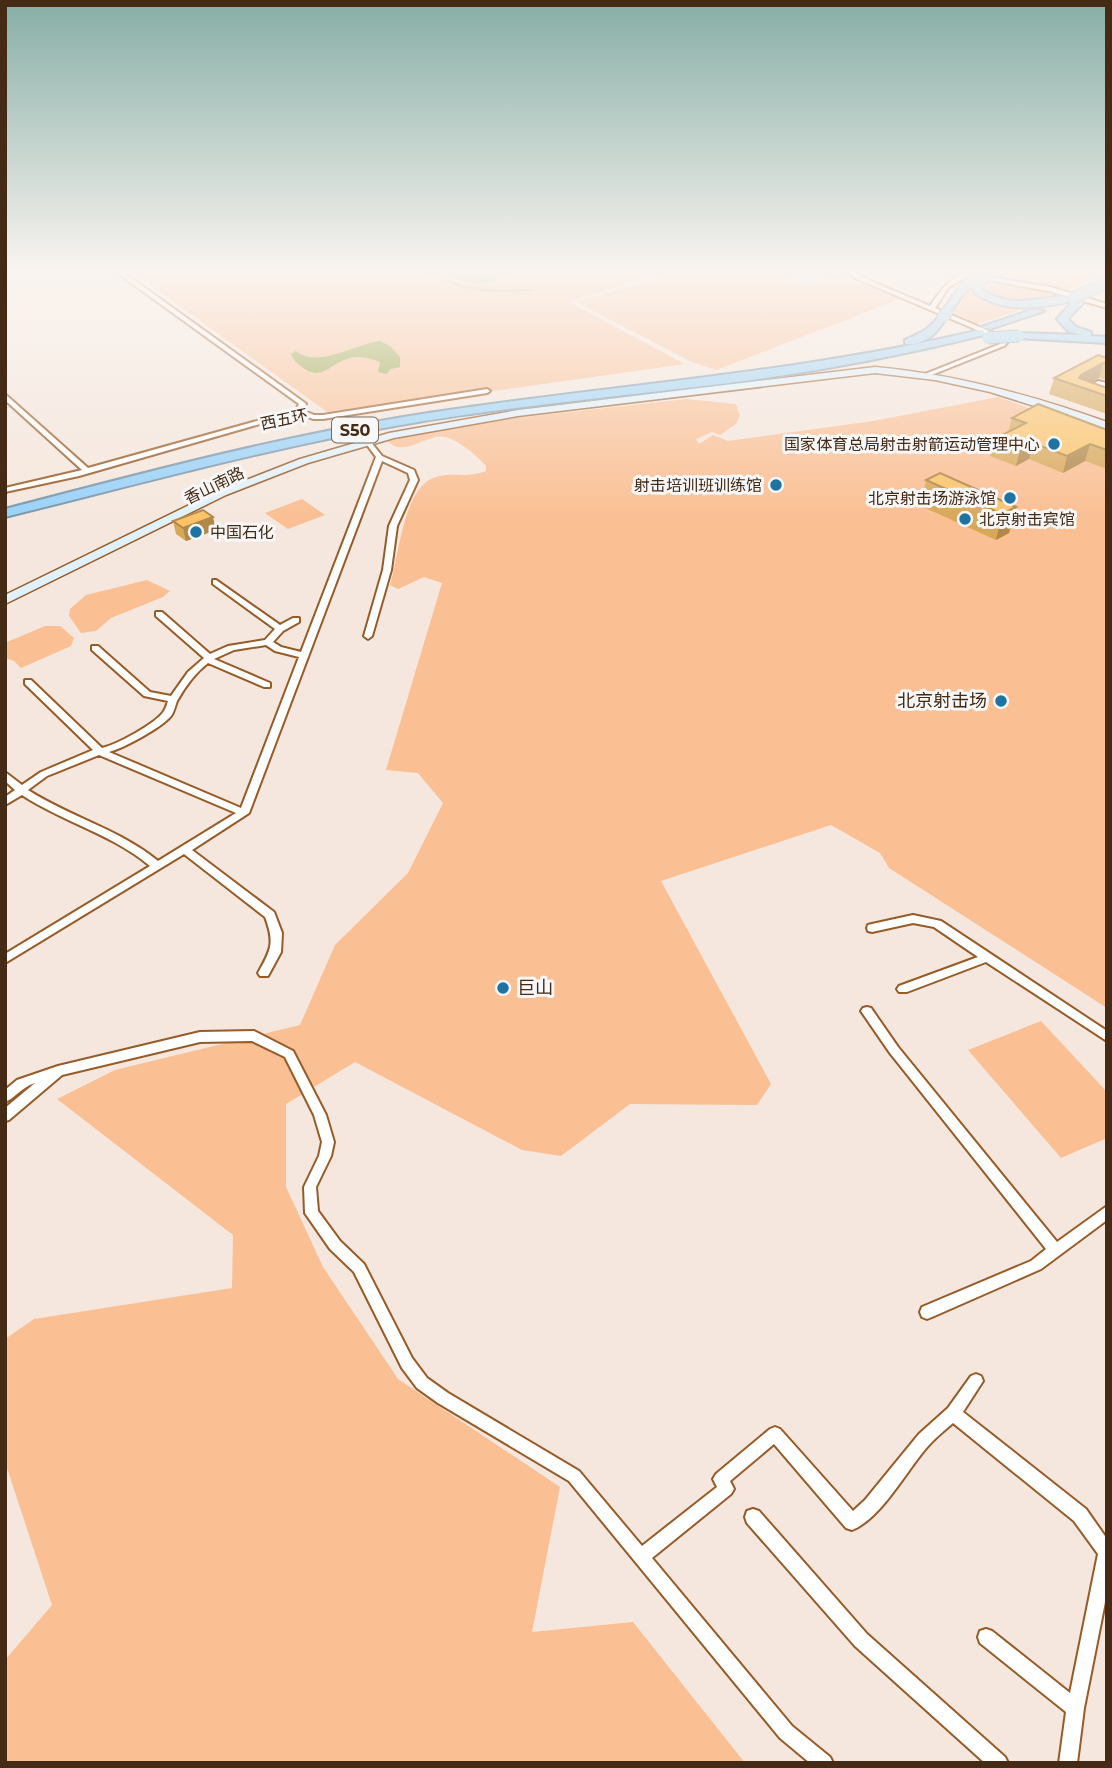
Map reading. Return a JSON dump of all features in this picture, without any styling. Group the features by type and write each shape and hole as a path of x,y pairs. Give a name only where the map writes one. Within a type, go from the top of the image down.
{"highway":[{"name":"西五环","path":"5,505 182,460 333,426 475,403 719,380 863,355"},
{"name":"西五环","path":"5,513 284,443 405,421 479,409 812,369 884,355"},
{"path":"5,525 187,467"}],"main road":[{"name":"香山南路","path":"5,600 222,493 304,461 413,430 719,380 749,386 858,370 927,374 1013,394 1107,423"},
{"name":"香山南路","path":"5,607 242,487 368,442"}],"street":[{"path":"234,355 303,404 298,411"},
{"path":"927,374 977,355"},
{"path":"1107,385 1098,383 1082,392 1107,401"},
{"path":"5,490 87,471 298,411 313,417 323,417 487,391"},
{"path":"5,396 87,471"},
{"path":"368,442 380,457 411,472 414,480 393,526 387,570 368,636"},
{"path":"5,959 244,813 380,457"},
{"path":"216,582 280,629"},
{"path":"159,614 204,652 206,658 267,685"},
{"path":"5,802 44,774 142,733 168,714 172,699 206,658 226,648 268,642 280,629 296,620"},
{"path":"268,642 278,649 304,655"},
{"path":"95,648 147,694 172,699"},
{"path":"28,682 101,752 244,813"},
{"path":"5,775 25,795 141,850 157,866"},
{"path":"184,849 270,915 277,933 275,952 264,973"},
{"path":"872,928 913,919 937,924 1107,1037"},
{"path":"903,989 986,958"},
{"path":"867,1011 894,1050 1056,1251"},
{"path":"5,1097 21,1083 58,1071 200,1037 254,1036 289,1054 320,1115 327,1142 326,1156 310,1187 313,1213 335,1245 359,1268 407,1363 422,1383 575,1476 786,1732 824,1763"},
{"path":"5,1116 58,1071"},
{"path":"928,1312 1036,1265 1107,1212"},
{"path":"641,1557 726,1489 721,1479 775,1434 852,1522 871,1506 925,1439 953,1413 976,1381"},
{"path":"953,1413 1080,1515 1106,1551 1075,1708 1068,1763"},
{"path":"753,1517 861,1640 999,1763"},
{"path":"986,1637 1075,1708"}],"shaded area":[{"path":"247,355 667,355 685,364 330,414"},
{"path":"291,355 325,357 334,355 398,355 400,367 390,369 387,374 378,372 380,362 360,357 341,361 315,373 302,367"},
{"path":"678,355 756,355 716,370"},
{"path":"998,397 1107,437 1107,1008 889,868 880,853 831,825 661,881 771,1084 757,1105 630,1104 561,1156 522,1150 355,1062 286,1104 286,1187 323,1267 398,1379 560,1487 532,1632 633,1622 745,1763 5,1763 5,1660 52,1605 5,1462 5,1339 34,1319 232,1288 233,1235 57,1099 115,1070 300,1025 335,945 408,873 443,803 418,773 386,770 442,583 424,577 398,589 390,585 409,510 423,485 440,476 486,471 486,466 467,449 445,437 431,438 408,447 394,446 388,441 437,429 686,399 736,404 740,416 736,424 720,435 712,432 696,439 699,444 713,435 728,441 873,421"},
{"path":"302,499 325,515 288,529 265,513"},
{"path":"147,580 170,591 163,597 111,618 96,631 81,633 69,616 70,609 86,595"},
{"path":"45,626 60,626 74,638 71,646 21,668 14,661 5,658 7,642"},
{"path":"1041,1021 1107,1092 1107,1138 1061,1158 968,1050"}],"building":[{"path":"1098,355 1107,358 1107,363 1079,378 1107,388 1107,396 1054,378"},
{"path":"1038,404 1107,430 1107,450 1090,444 1067,456 1033,443 1020,450 994,439 1026,423 1012,418"},
{"path":"940,473 1016,507 1002,514 926,480"},
{"path":"203,510 213,517 183,528 173,521"}],"place":[{"name":"国家体育总局射击射箭运动管理中心","path":"1054,444"},
{"name":"射击培训班训练馆","path":"776,485"},
{"name":"北京射击场游泳馆","path":"1010,498"},
{"name":"北京射击宾馆","path":"965,519"},
{"name":"中国石化","path":"196,532"},
{"name":"北京射击场","path":"1001,701"},
{"name":"巨山","path":"503,988"}]}
